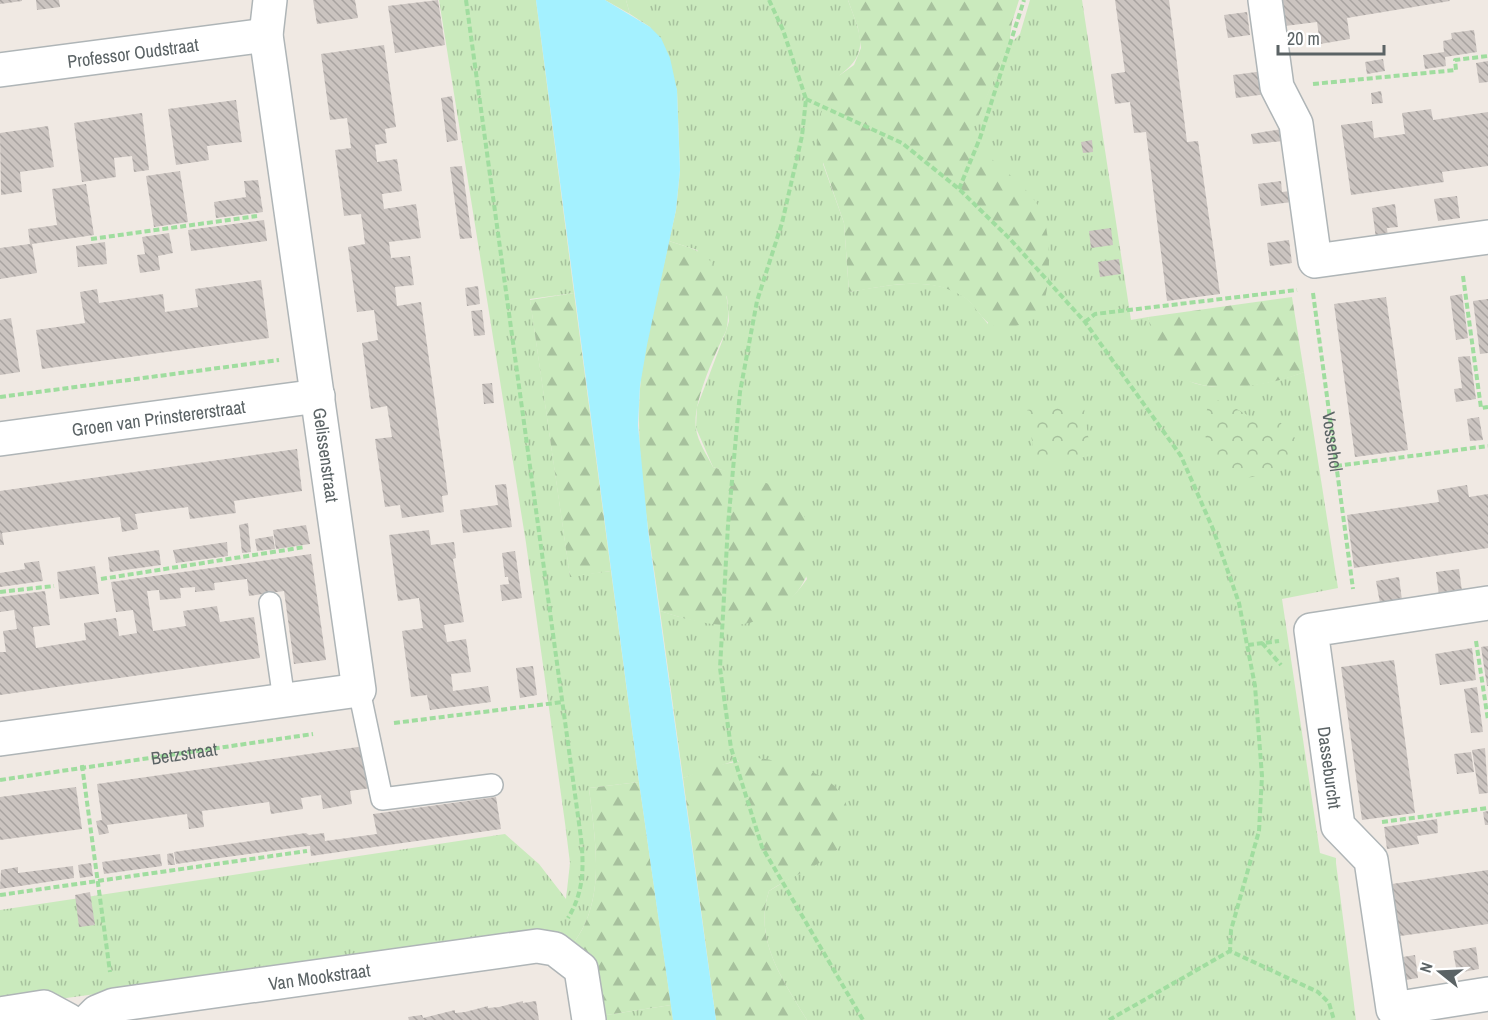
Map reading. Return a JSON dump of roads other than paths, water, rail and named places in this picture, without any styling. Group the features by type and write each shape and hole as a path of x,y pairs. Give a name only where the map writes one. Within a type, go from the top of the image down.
{"street":[{"name":"Gelissenstraat","path":"270,0 266,35 359,690"},
{"path":"1265,0 1277,87 1296,124 1314,275 1473,239"},
{"name":"Professor Oudstraat","path":"0,70 266,35"},
{"name":"Groen van Prinstererstraat","path":"0,438 318,396"},
{"name":"Dasseburcht","path":"1480,604 1311,630 1338,826 1371,860 1393,1009 1488,994"},
{"path":"0,739 359,690"},
{"name":"Van Mookstraat","path":"101,1013 523,948 555,949 581,969 588,1020"},
{"path":"0,1014 44,1007 68,1020"}],"lane":[{"path":"270,603 285,700"},
{"name":"Gelissenstraat","path":"359,690 382,798 492,784"}],"water":[{"path":"536,0 605,0 650,27 661,38 670,58 677,90 680,170 676,210 647,345 640,386 638,425 648,530 716,1020 673,1020 639,782"}]}
